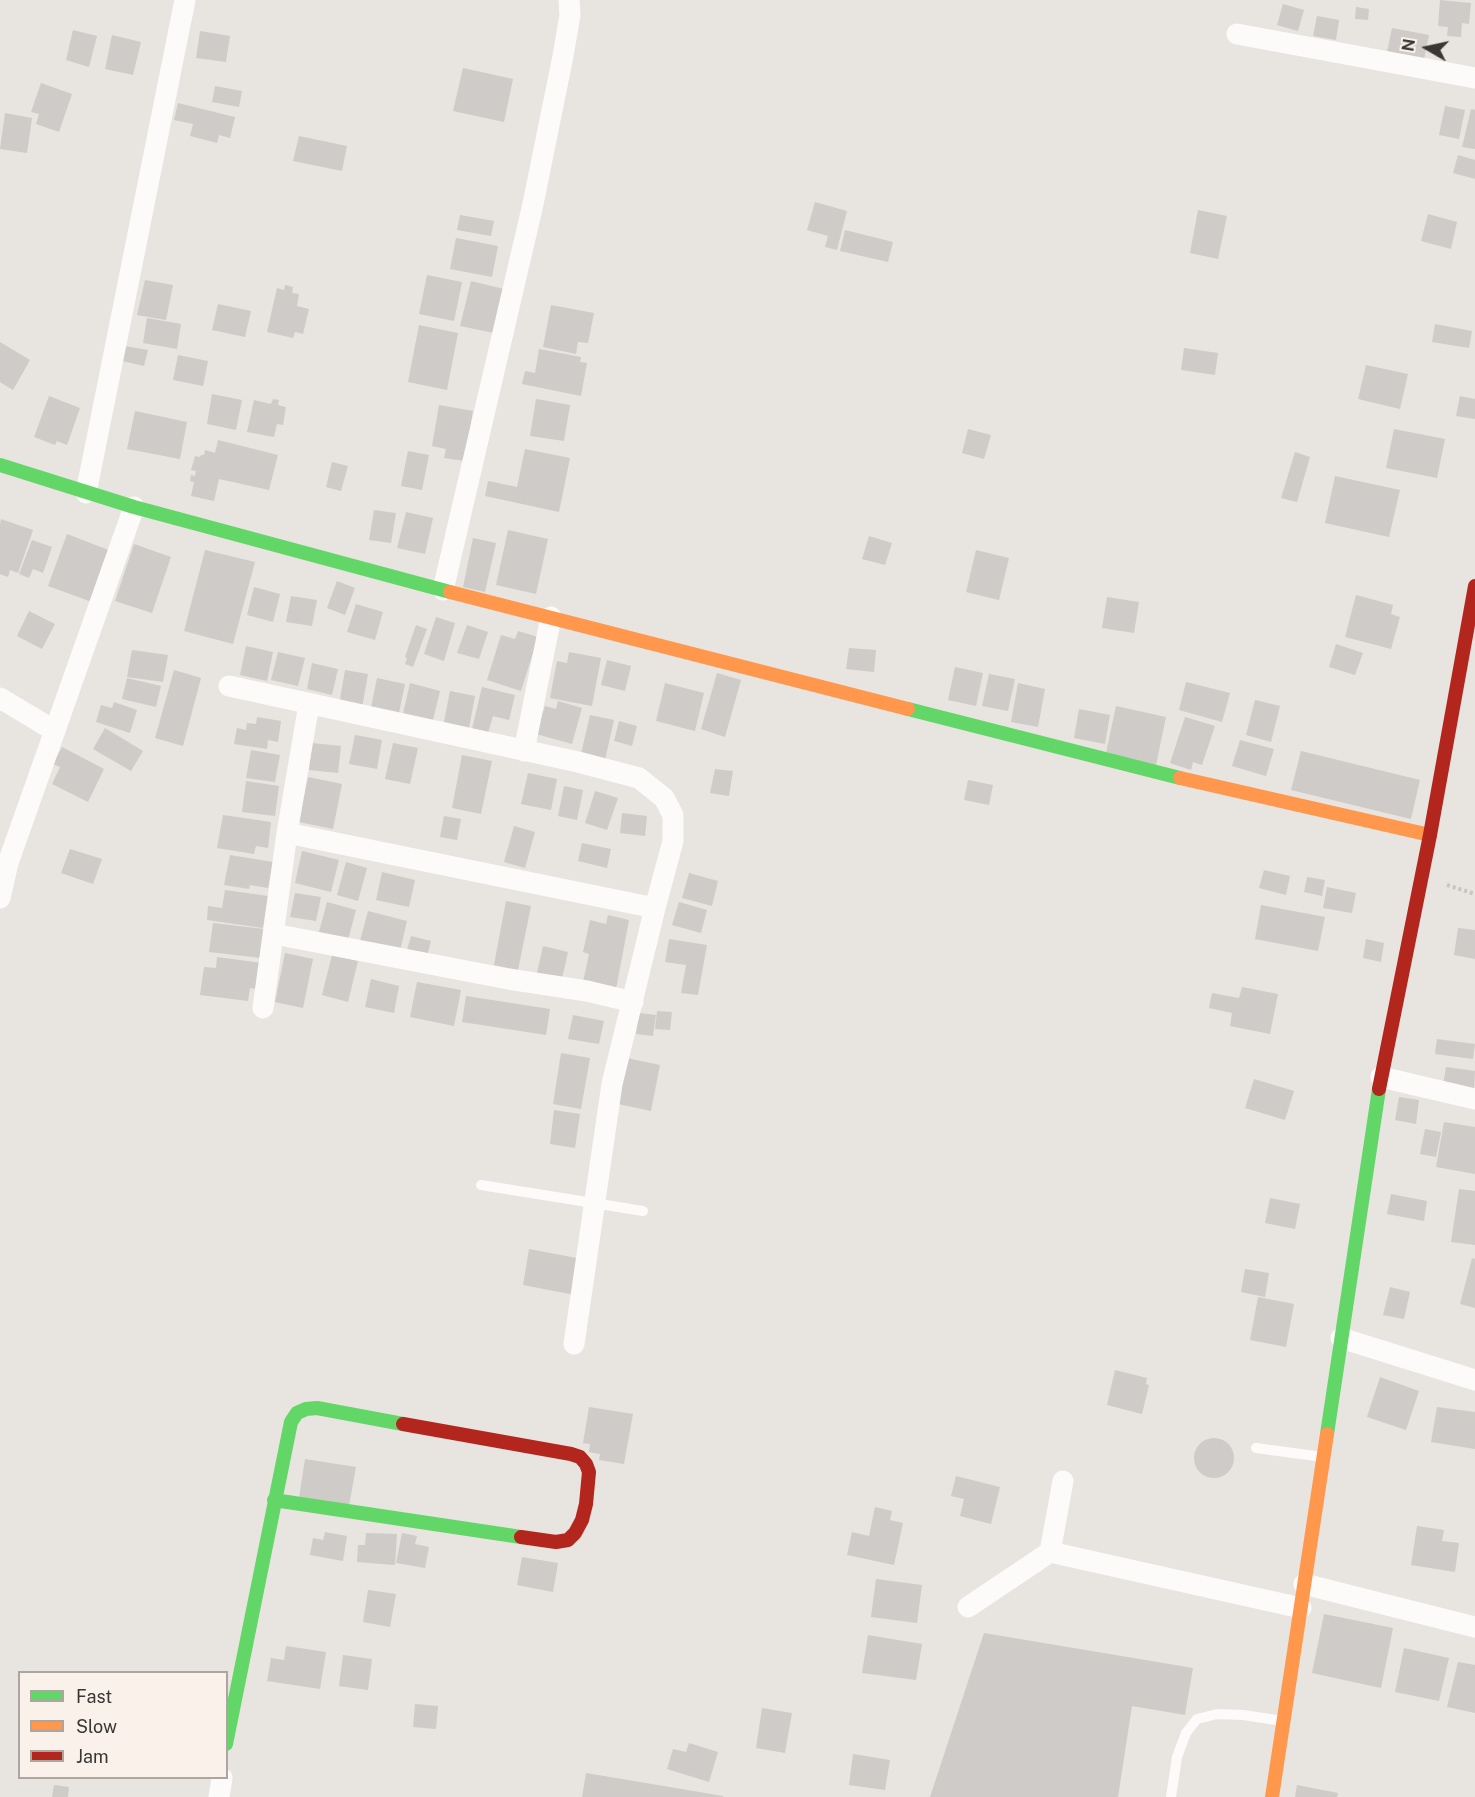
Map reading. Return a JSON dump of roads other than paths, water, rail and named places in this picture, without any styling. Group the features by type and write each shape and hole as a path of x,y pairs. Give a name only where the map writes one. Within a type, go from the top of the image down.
{"street":[{"path":"86,493 185,0"},
{"path":"443,590 533,204 563,56 570,15 569,0"},
{"path":"1236,34 1475,78"},
{"path":"0,465 134,507 443,590 1174,777 1430,835"},
{"path":"0,898 8,863 134,507"},
{"path":"1272,1797 1381,1077 1430,835 1475,586"},
{"path":"524,751 551,617"},
{"path":"230,686 578,762 639,778 664,798 673,815 673,841 612,1084 574,1344"},
{"path":"0,698 55,731"},
{"path":"262,1008 287,833 309,704"},
{"path":"287,833 655,908"},
{"path":"274,934 633,1002"},
{"path":"1381,1077 1475,1099"},
{"path":"1341,1338 1475,1380"},
{"path":"228,1733 274,1500 291,1422 297,1413 317,1408 571,1454 580,1457 589,1472 582,1520 568,1540 556,1542 274,1500"},
{"path":"968,1607 1050,1552 1063,1481"},
{"path":"1050,1552 1301,1608"},
{"path":"1304,1584 1475,1627"},
{"path":"219,1797 222,1779"}],"lane":[{"path":"481,1185 644,1211"},
{"path":"1256,1448 1323,1457"},
{"path":"1171,1797 1178,1757 1186,1732 1197,1719 1216,1714 1284,1721"}]}
